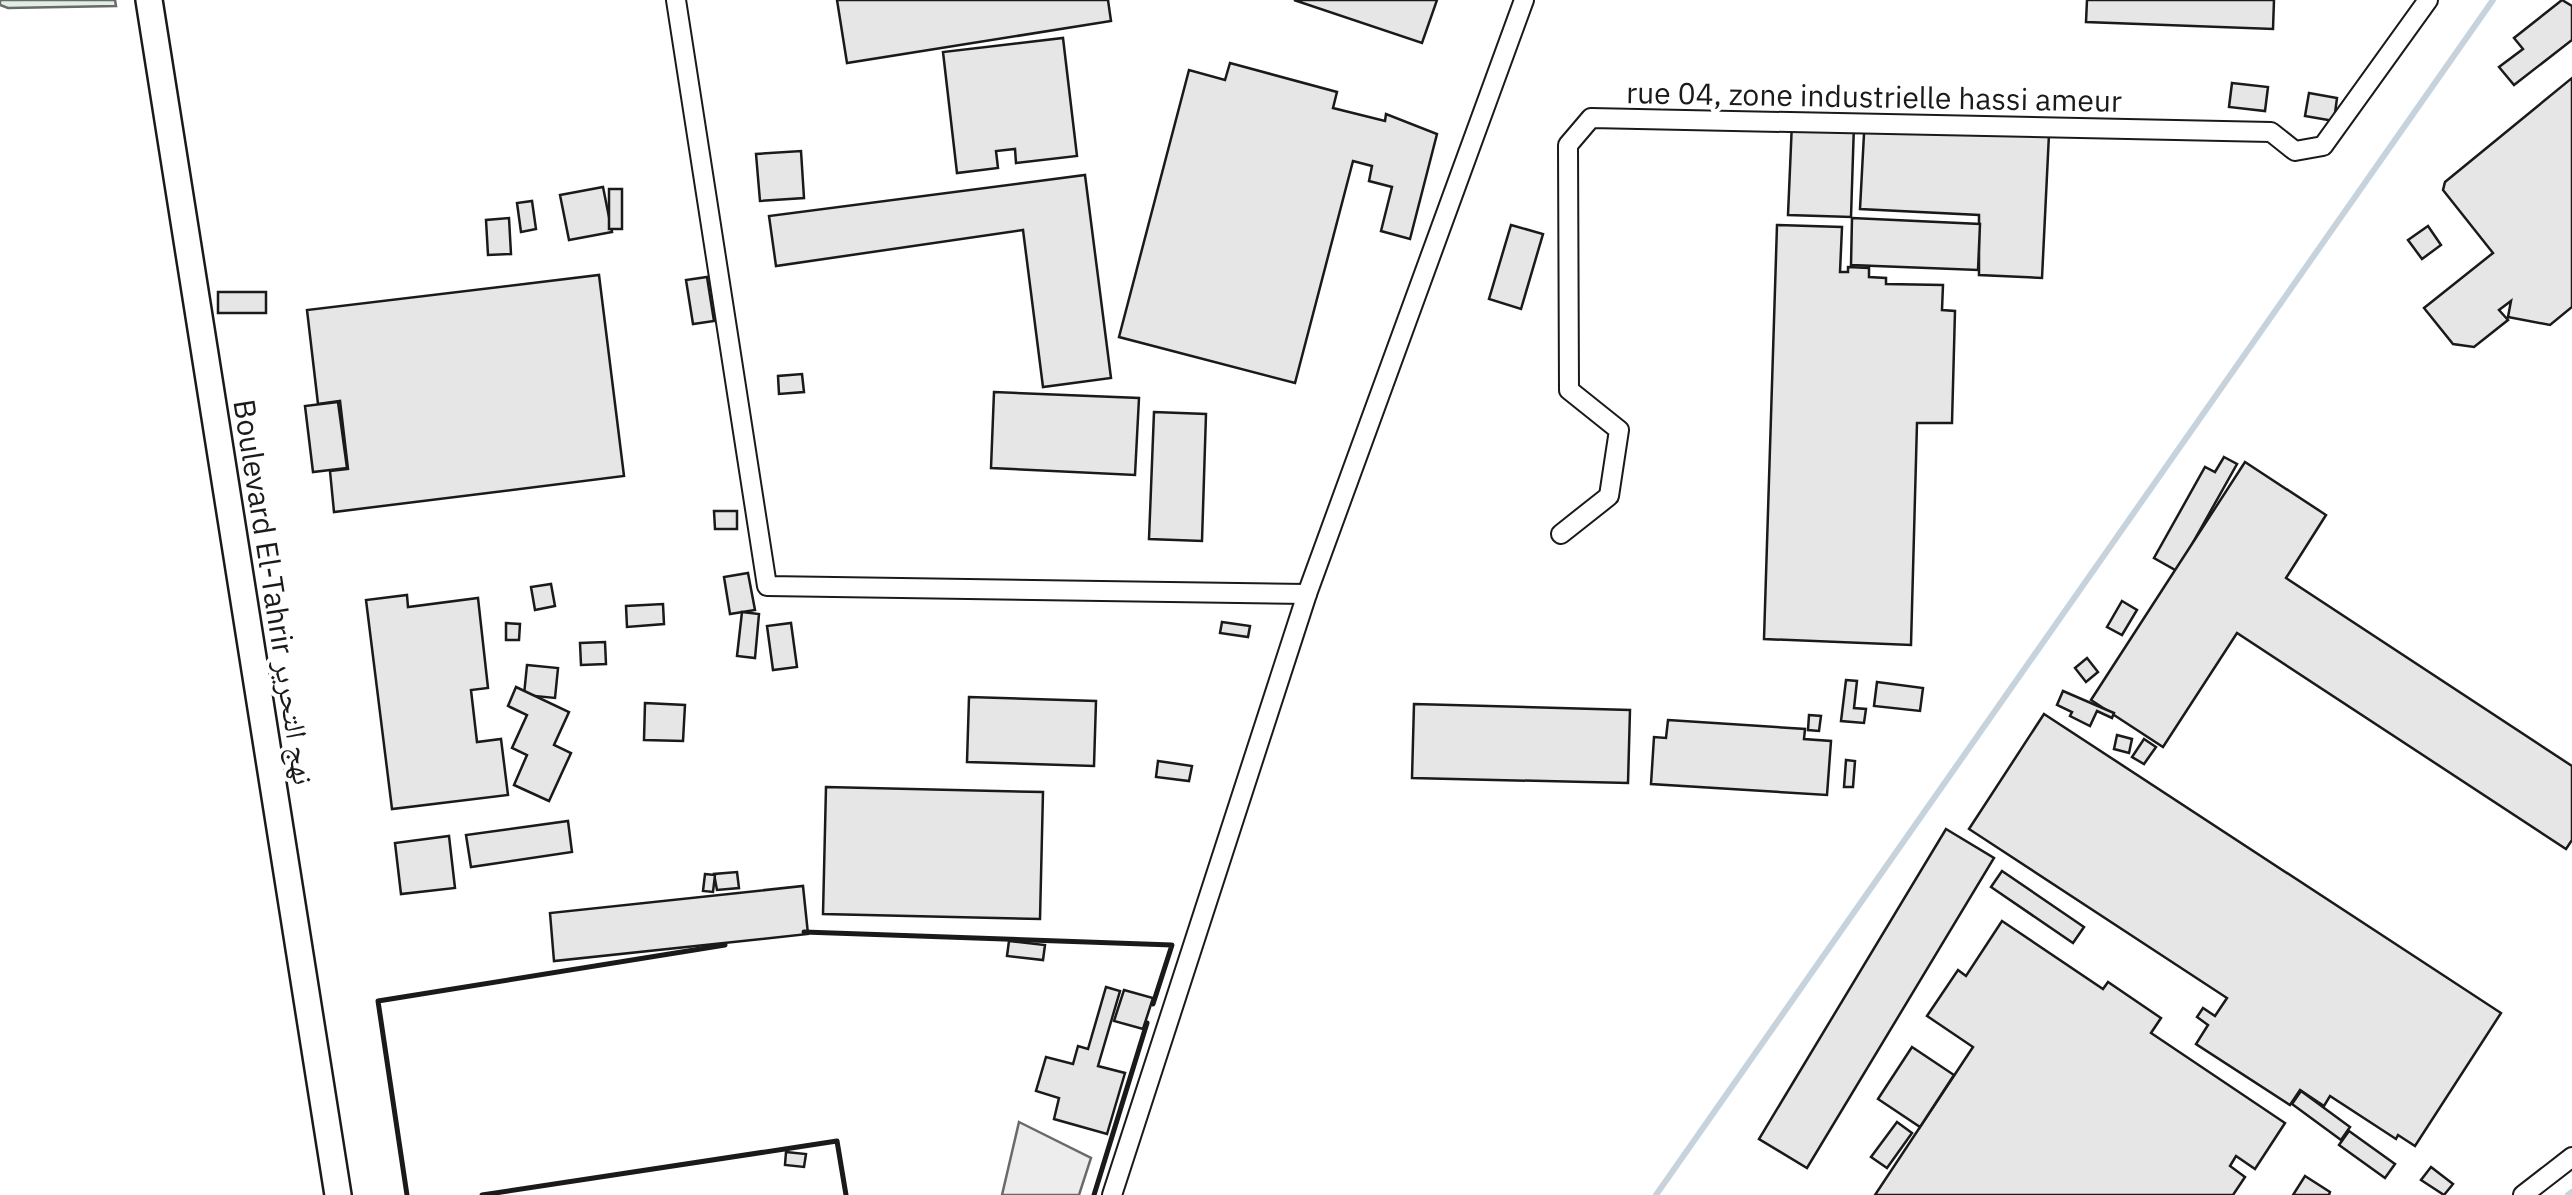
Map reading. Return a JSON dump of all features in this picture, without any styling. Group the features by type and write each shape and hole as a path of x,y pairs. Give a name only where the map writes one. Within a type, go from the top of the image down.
{"main road":[{"name":"Boulevard El-Tahrir نهج التحرير","path":"149,0 338,1195"}],"street":[{"path":"676,0 767,586 1308,594"},
{"path":"1112,1195 1308,594 1524,0"},
{"name":"rue 04, zone industrielle hassi ameur","path":"1561,534 1609,496 1619,430 1569,390 1568,145 1591,118 2271,132 2294,151 2322,146 2428,0"},
{"path":"2523,1195 2572,1157"}],"green space":[{"path":"0,0 115,0 116,6 8,8 0,5"}],"shaded area":[{"path":"1019,1122 1091,1158 1079,1195 1002,1195"}],"building":[{"path":"837,0 1108,0 1111,21 847,63"},
{"path":"1294,0 1437,0 1422,43"},
{"path":"2087,0 2274,0 2273,29 2086,22"},
{"path":"2562,0 2572,6 2572,40 2514,85 2499,67 2523,49 2514,38"},
{"path":"1063,38 1077,156 1016,163 1015,149 996,151 998,168 957,173 943,52"},
{"path":"1230,63 1337,92 1333,108 1385,121 1386,114 1437,134 1410,239 1381,231 1392,187 1369,181 1372,166 1353,161 1295,383 1119,337 1189,70 1225,80"},
{"path":"2572,78 2572,307 2550,325 2508,317 2511,301 2499,310 2508,320 2474,347 2453,344 2424,308 2493,253 2443,190 2445,182"},
{"path":"2232,83 2268,87 2265,111 2229,107"},
{"path":"2309,93 2337,98 2334,121 2305,116"},
{"path":"1865,115 2049,134 2042,278 1979,275 1979,215 1860,209"},
{"path":"1792,122 1854,124 1851,217 1788,215"},
{"path":"801,151 804,198 760,201 756,154"},
{"path":"1085,175 1111,378 1043,387 1023,230 776,266 769,216"},
{"path":"603,187 612,232 569,240 560,195"},
{"path":"609,189 622,189 622,229 609,229"},
{"path":"532,201 536,229 521,232 517,203"},
{"path":"509,218 511,254 488,255 486,220"},
{"path":"1852,218 1980,224 1978,270 1851,265"},
{"path":"1511,225 1543,234 1521,309 1489,299"},
{"path":"1777,225 1842,227 1840,272 1848,272 1848,267 1869,268 1869,277 1886,278 1886,284 1943,285 1942,310 1955,311 1952,423 1917,423 1911,645 1764,639"},
{"path":"2428,226 2441,245 2422,259 2408,240"},
{"path":"599,275 624,476 334,512 330,471 348,469 340,401 318,404 307,310"},
{"path":"707,277 714,321 693,324 686,280"},
{"path":"218,292 266,292 266,313 218,313"},
{"path":"802,374 804,392 779,394 778,376"},
{"path":"994,392 1139,398 1135,475 991,468"},
{"path":"338,402 347,468 313,472 305,406"},
{"path":"1154,412 1206,414 1202,541 1149,539"},
{"path":"2224,457 2237,464 2177,571 2154,558 2205,467 2215,472"},
{"path":"2245,462 2326,515 2286,578 2572,766 2572,840 2566,849 2237,633 2163,747 2091,700"},
{"path":"714,511 737,511 737,529 715,529"},
{"path":"748,573 755,610 730,614 724,577"},
{"path":"551,584 555,606 535,610 531,587"},
{"path":"407,595 408,607 478,598 488,688 471,690 477,742 501,739 508,795 392,809 366,600"},
{"path":"2122,601 2137,610 2122,635 2107,627"},
{"path":"663,604 664,624 627,627 626,606"},
{"path":"742,612 759,614 755,658 737,656"},
{"path":"1222,622 1250,626 1248,637 1220,633"},
{"path":"506,623 520,624 519,640 506,640"},
{"path":"791,623 797,667 773,670 767,626"},
{"path":"605,642 606,664 581,665 580,643"},
{"path":"2087,658 2098,672 2086,682 2075,668"},
{"path":"527,665 558,668 555,698 524,695"},
{"path":"1846,680 1857,681 1854,708 1866,709 1864,723 1841,721"},
{"path":"1877,682 1923,688 1920,711 1874,706"},
{"path":"516,687 569,712 554,745 571,753 549,801 514,785 527,755 512,748 527,715 508,706"},
{"path":"2063,691 2114,713 2112,718 2097,711 2090,726 2070,716 2072,712 2057,705"},
{"path":"969,697 1096,701 1094,766 967,762"},
{"path":"645,703 685,705 683,741 644,740"},
{"path":"1414,704 1630,710 1628,783 1412,778"},
{"path":"2044,714 2501,1013 2415,1146 2398,1135 2396,1139 2330,1096 2324,1106 2300,1090 2290,1105 2196,1044 2208,1025 2197,1017 2203,1008 2215,1016 2227,998 1969,829"},
{"path":"1809,715 1821,716 1819,731 1808,730"},
{"path":"1668,720 1805,729 1804,739 1831,741 1827,795 1651,784 1654,737 1666,738"},
{"path":"2117,735 2132,739 2129,753 2114,749"},
{"path":"2144,739 2156,747 2144,764 2132,757"},
{"path":"1846,760 1855,761 1853,787 1844,787"},
{"path":"1158,761 1192,766 1189,781 1156,777"},
{"path":"826,787 1043,792 1040,919 823,914"},
{"path":"568,821 572,852 471,867 466,835"},
{"path":"1946,829 1994,858 1807,1168 1759,1139"},
{"path":"449,836 455,888 401,894 395,843"},
{"path":"2002,871 2084,927 2073,943 1991,887"},
{"path":"737,872 739,888 717,890 714,874"},
{"path":"705,874 715,875 713,892 703,891"},
{"path":"803,886 808,934 554,961 550,913"},
{"path":"2002,921 2103,989 2108,982 2161,1018 2151,1033 2285,1123 2255,1169 2236,1156 2230,1166 2245,1177 2233,1195 1875,1195 1973,1047 1927,1016 1958,970 1966,976"},
{"path":"1009,941 1045,945 1043,960 1007,956"},
{"path":"1106,987 1120,991 1098,1066 1125,1073 1107,1134 1054,1119 1059,1098 1036,1091 1046,1057 1073,1064 1078,1046 1088,1049"},
{"path":"1124,990 1153,998 1143,1029 1114,1021"},
{"path":"1912,1047 1954,1075 1920,1127 1878,1099"},
{"path":"2301,1091 2350,1127 2341,1140 2292,1104"},
{"path":"1897,1122 1912,1133 1887,1168 1871,1157"},
{"path":"2349,1131 2395,1164 2385,1178 2339,1145"},
{"path":"786,1152 806,1154 804,1167 785,1165"},
{"path":"2431,1167 2453,1184 2444,1195 2421,1180"},
{"path":"2305,1176 2330,1192 2329,1195 2293,1195"}],"waterway":[{"path":"1656,1195 2493,0"},
{"path":"2568,1195 2572,1192"}],"wall":[{"path":"804,932 1172,945 1153,1004"},
{"path":"407,1195 378,1001 725,945"},
{"path":"1094,1195 1147,1023"},
{"path":"482,1195 837,1141 846,1195"}]}
